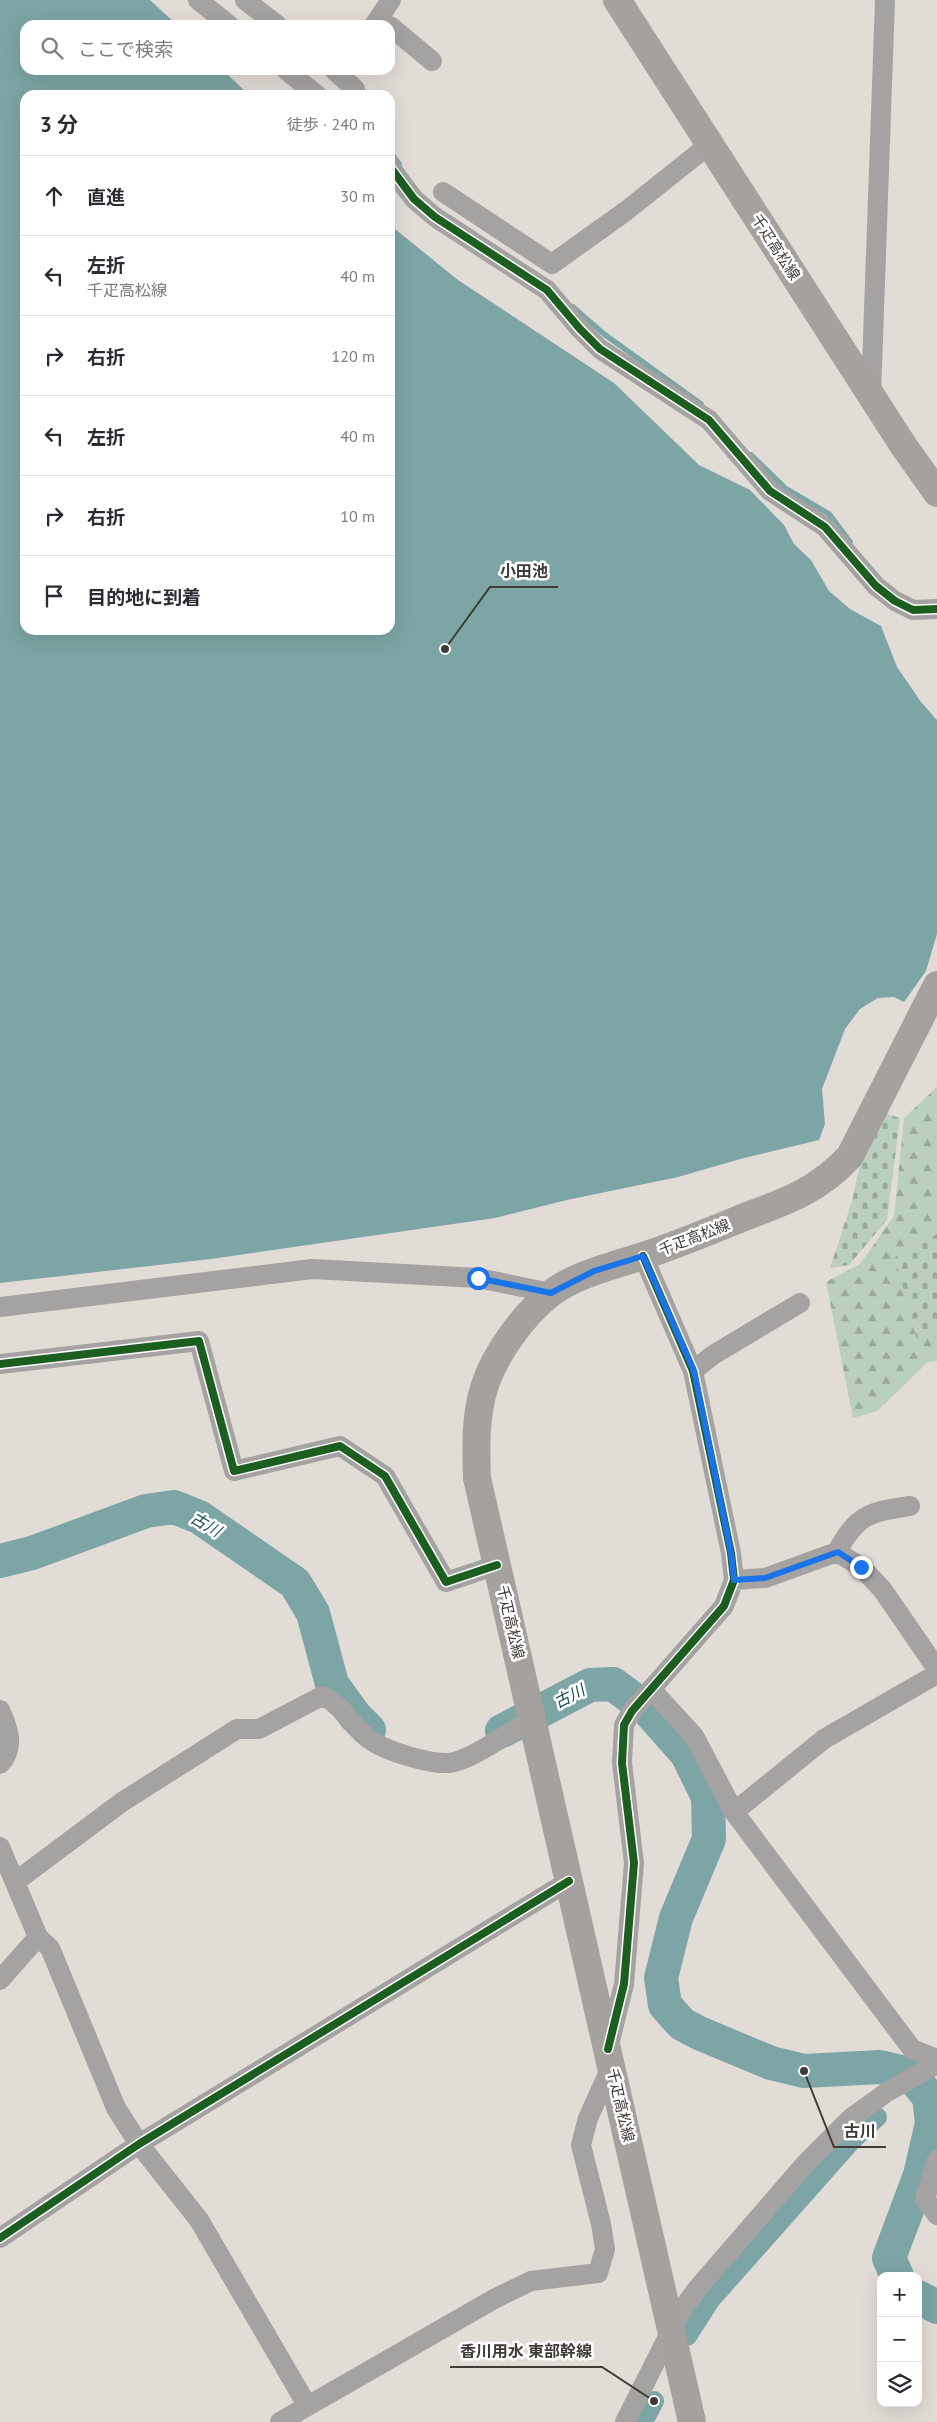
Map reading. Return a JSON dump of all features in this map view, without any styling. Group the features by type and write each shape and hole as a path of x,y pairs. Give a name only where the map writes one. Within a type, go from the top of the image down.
{"main road":[{"name":"千疋高松線","path":"617,0 871,395 937,493"},
{"name":"千疋高松線","path":"692,2422 670,2333 610,2057 477,1478 476,1438 484,1388 506,1342 529,1314 551,1293 594,1271 643,1256 782,1203 816,1186 833,1174 850,1156 937,985"}],"street":[{"path":"198,0 223,20"},
{"path":"245,0 270,20"},
{"path":"871,395 885,0"},
{"path":"395,23 432,61"},
{"path":"292,75 311,90"},
{"path":"342,75 355,89"},
{"path":"442,192 552,264 626,211 710,144"},
{"path":"395,174 414,199 435,217 547,290 580,329 600,349 709,420 770,491 826,526 876,586 895,601 913,610 937,609"},
{"path":"280,2422 494,2299 531,2281 598,2273 605,2249 601,2224 581,2145 588,2118 610,2057 624,1984 634,1863 622,1763 624,1725 643,1699 724,1606 734,1580 731,1553 694,1371 643,1256"},
{"path":"0,1307 312,1269 478,1278 551,1293"},
{"path":"694,1371 713,1355 800,1303"},
{"path":"0,1364 198,1341 234,1471 340,1446 385,1476 446,1582 497,1566"},
{"path":"734,1580 765,1578 838,1552 847,1533 863,1517 875,1512 910,1506"},
{"path":"838,1552 861,1567 882,1590 937,1670"},
{"path":"734,1812 824,1739 937,1674"},
{"path":"15,1882 122,1802 237,1729 259,1729 322,1696 333,1701 350,1722 370,1740 398,1754 428,1761 450,1763 465,1758 531,1710"},
{"path":"625,2422 681,2311 697,2289 806,2163 851,2118 887,2092 933,2064 912,2049 734,1812 694,1736 643,1699"},
{"path":"0,1710 11,1743 7,1756 0,1764"},
{"path":"0,1846 38,1937 50,1948 116,2108 139,2144 198,2220 307,2405"},
{"path":"0,2238 139,2144 569,1881"},
{"path":"0,1980 38,1937"},
{"path":"937,2160 925,2199 937,2216"}],"green space":[{"path":"937,1087 937,1361 928,1362 877,1411 853,1418 826,1282 860,1264 894,1216 904,1118"},
{"path":"879,1111 900,1118 887,1220 849,1265 830,1268 852,1201 865,1141"},
{"path":"937,1234 937,1322 928,1335 917,1340 895,1257"}],"water":[{"path":"0,0 150,0 172,20 20,20 20,75 228,75 244,90 20,90 20,635 395,635 395,229 458,280 614,383 699,465 750,490 784,525 794,544 811,560 829,591 850,609 881,626 897,667 921,702 937,720 937,934 926,971 904,1002 894,997 878,998 860,1009 845,1029 822,1089 825,1124 819,1140 744,1158 678,1177 567,1200 495,1218 211,1259 0,1283"}],"waterway":[{"path":"395,159 399,164"},
{"path":"573,307 604,334 701,404"},
{"path":"751,455 785,488 829,514 850,542"},
{"name":"古川","path":"0,1561 32,1553 146,1511 174,1507 199,1517 295,1583 313,1613 332,1684 355,1716 369,1730"},
{"name":"古川","path":"502,1731 590,1685 613,1684 648,1710 687,1754 708,1797 709,1839 676,1918 661,1978 665,2005 682,2024 771,2063 804,2071 880,2067 910,2074 929,2097 932,2123 920,2175 889,2258 895,2272"},
{"path":"687,2336 710,2300 850,2142 877,2117"},
{"name":"古川","path":"922,2299 937,2307"},
{"path":"643,2422 654,2401"}],"cycle path":[{"path":"395,174 414,199 435,217 547,290 580,329 600,349 709,420 770,491 825,527 876,586 895,601 913,610 937,609"},
{"path":"608,2049 624,1984 634,1863 622,1763 624,1725 632,1711 724,1606 734,1580 731,1553 693,1371 643,1256"},
{"path":"0,1364 199,1341 234,1471 340,1446 385,1476 446,1582 497,1565"},
{"path":"0,2238 139,2144 569,1881"}],"place":[{"name":"小田池","path":"445,649"},
{"name":"古川","path":"804,2071"},
{"name":"香川用水 東部幹線","path":"654,2401"}],"route":[{"path":"478,1278 551,1293 594,1271 643,1256 694,1371 731,1553 734,1580 765,1578 838,1552 861,1567"}]}
